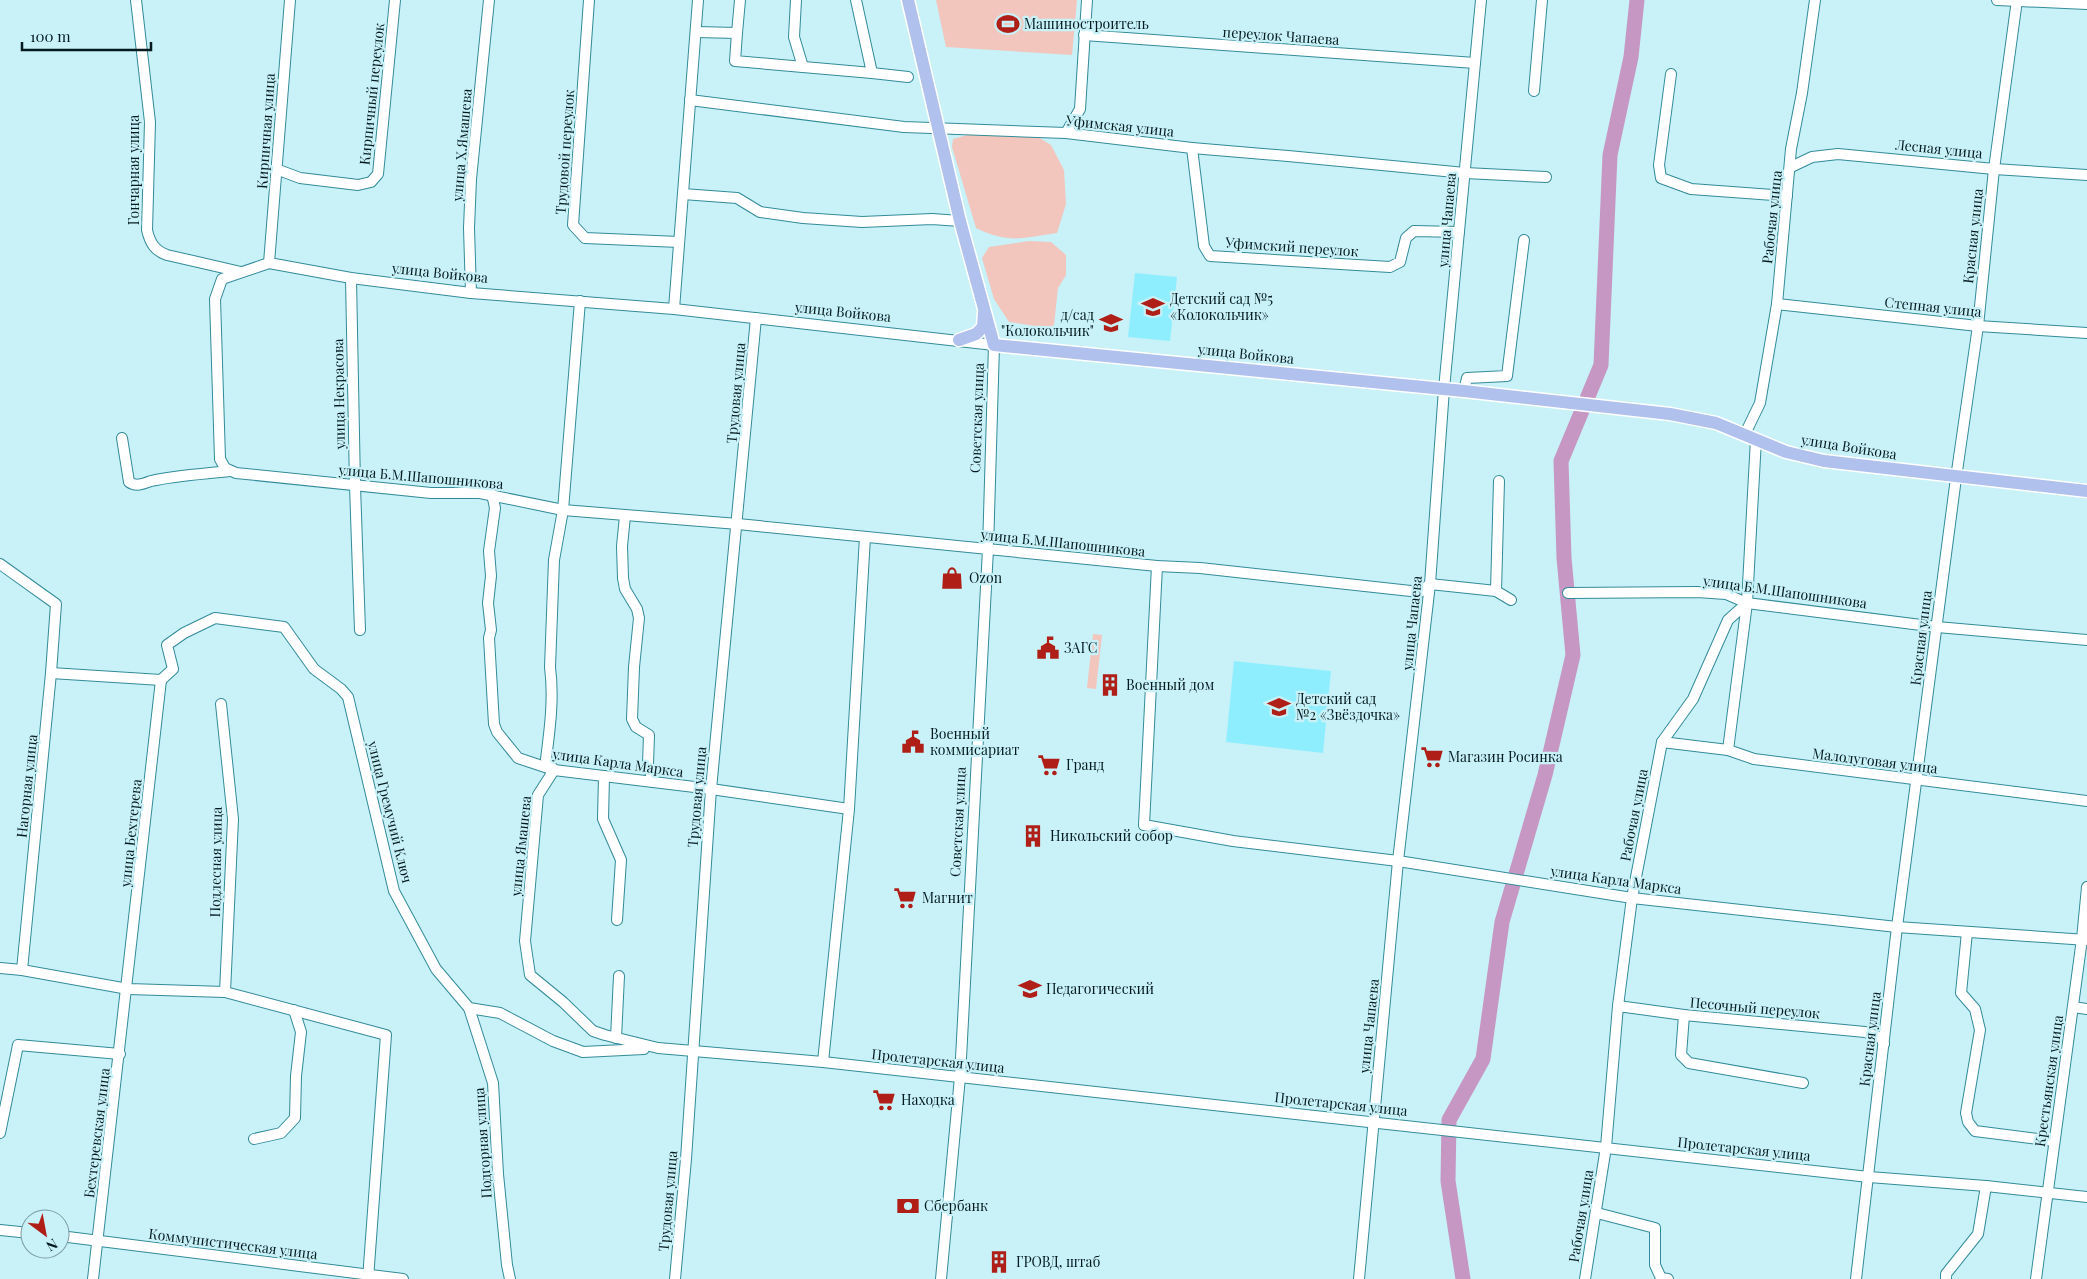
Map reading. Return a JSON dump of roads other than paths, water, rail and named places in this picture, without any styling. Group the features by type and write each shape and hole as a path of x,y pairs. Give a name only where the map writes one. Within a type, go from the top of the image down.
{"main road":[{"name":"Советская улица","path":"908,0 960,221 994,345"},
{"path":"960,340 976,334 983,327 984,308"},
{"path":"984,308 996,331 1030,348"},
{"name":"улица Войкова","path":"994,345 1464,391 1670,414 1716,423 1786,452 1824,461 1956,478 2087,491"}],"street":[{"name":"Гончарная улица","path":"136,0 150,122 147,230 149,239 160,252 167,255 242,272"},
{"name":"Кирпичная улица","path":"269,264 290,0"},
{"name":"Кирпичный переулок","path":"276,169 300,178 358,185 371,182 378,174 395,0"},
{"name":"улица Х.Ямашева","path":"471,292 469,228 471,179 489,0"},
{"name":"Трудовой переулок","path":"589,0 573,225 585,238 680,242"},
{"path":"674,309 698,0"},
{"path":"740,0 735,61 908,77"},
{"path":"796,0 794,37 803,67"},
{"path":"856,0 872,73"},
{"path":"1066,133 1080,109 1087,0"},
{"name":"улица Чапаева","path":"1359,1279 1398,862 1430,584 1444,389 1481,0"},
{"path":"1534,90 1542,0"},
{"name":"Рабочая улица","path":"1585,1279 1606,1147 1618,1006 1632,898 1662,742 1693,699 1728,620 1747,603 1750,436 1760,403 1777,304 1791,167 1791,149 1802,92 1815,0"},
{"path":"1997,0 2087,4"},
{"name":"Красная улица","path":"1856,1279 1897,927 1956,478 1978,326 1994,169 2017,0"},
{"path":"696,32 737,33"},
{"name":"переулок Чапаева","path":"1084,35 1475,63"},
{"path":"1671,74 1658,165 1661,178 1691,189 1788,196"},
{"name":"Уфимская улица","path":"690,100 940,130 1066,133 1192,148 1465,174 1546,177"},
{"name":"Уфимский переулок","path":"1192,148 1204,246 1210,256 1390,267 1400,262 1406,238 1414,231 1459,232"},
{"name":"Лесная улица","path":"1791,167 1812,157 1838,154 1994,169 2087,175"},
{"path":"683,194 737,198 760,212 803,218 862,222 932,219 960,221"},
{"path":"1464,391 1467,378 1507,376 1524,240"},
{"name":"улица Войкова","path":"230,471 225,468 220,458 215,299 222,279 269,264 351,278 471,292 674,309 994,345"},
{"name":"улица Некрасова","path":"351,278 354,486 360,630"},
{"path":"554,770 546,758 551,722 552,685 550,668 554,560 563,510 580,301"},
{"name":"Степная улица","path":"1777,304 1978,326 2087,333"},
{"name":"Трудовая улица","path":"675,1279 686,1159 711,789 738,524 756,318"},
{"name":"Советская улица","path":"942,1279 960,1077 988,549 994,345"},
{"name":"улица Б.М.Шапошникова","path":"122,438 129,482 138,485 166,478 230,471 432,493 492,494 563,510 738,524 1157,566 1200,568 1420,592 1430,584 1496,591 1511,600"},
{"path":"1496,591 1499,481"},
{"name":"улица Карла Маркса","path":"492,494 495,508 489,551 491,576 488,603 491,630 489,638 494,724 497,732 518,758 554,770 711,789 849,809"},
{"path":"625,516 622,546 623,578 625,589 636,609 638,618 632,719 636,726 649,735 648,764 653,782"},
{"path":"823,1062 849,809 865,538"},
{"name":"Нагорная улица","path":"0,564 56,604 22,970"},
{"name":"улица Карла Маркса","path":"1157,566 1144,825 1233,841 1398,862 1632,898 1897,927 2085,940"},
{"name":"улица Б.М.Шапошникова","path":"1568,593 1697,592 1726,594 1747,603 1937,627 2087,640"},
{"path":"1728,750 1747,603"},
{"name":"улица Гремучий Ключ","path":"161,680 173,669 167,644 184,633 215,618 284,627 314,669 341,689 348,697 394,891 436,968 469,1008"},
{"path":"51,673 161,680"},
{"name":"улица Бехтерева","path":"128,990 161,680"},
{"name":"Подлесная улица","path":"221,704 233,819 226,992"},
{"name":"Малолуговая улица","path":"1662,742 1728,750 1754,759 2087,801"},
{"name":"улица Ямашева","path":"554,770 538,795 525,941 530,975 563,1002 593,1031 658,1048 693,1051"},
{"path":"604,776 603,819 620,860 617,920"},
{"name":"Крестьянская улица","path":"2036,1279 2073,1007 2085,940 2087,887"},
{"path":"1967,932 1962,993 1975,1008 1980,1030 1966,1113 1968,1122 1974,1130 2054,1141"},
{"path":"0,968 22,970 128,990 226,992 386,1034 368,1277"},
{"path":"616,1038 619,976"},
{"name":"Бехтеревская улица","path":"93,1279 128,990"},
{"name":"Песочный переулок","path":"1618,1006 1684,1015 1865,1032 1881,1038 1884,1044"},
{"path":"2073,1007 2087,1009"},
{"path":"469,1008 500,1013 553,1041 583,1052 658,1048"},
{"name":"Подгорная улица","path":"469,1008 493,1083 498,1174 507,1266 510,1279"},
{"path":"254,1139 281,1133 295,1118 296,1076 302,1032 294,1010"},
{"path":"1684,1015 1681,1055 1688,1063 1803,1082"},
{"path":"0,1134 18,1045 120,1054"},
{"name":"Пролетарская улица","path":"693,1051 823,1062 1869,1177 1986,1186 2087,1197"},
{"path":"1946,1279 1946,1274 1978,1234 1986,1186"},
{"path":"1597,1213 1655,1228 1656,1265 1661,1278 1668,1279"},
{"path":"0,1230 20,1232"},
{"name":"Коммунистическая улица","path":"70,1237 368,1277 403,1279"}],"waterway":[{"path":"1463,1279 1448,1181 1449,1120 1483,1059 1502,922 1545,775 1573,655 1564,558 1561,461 1601,365 1610,155 1631,57 1637,0"}],"place":[{"name":"Машиностроитель","path":"1008,24"},
{"name":"Детский сад №5 «Колокольчик»","path":"1153,307"},
{"name":"д/сад \"Колокольчик\"","path":"1111,323"},
{"name":"Ozon","path":"952,578"},
{"name":"ЗАГС","path":"1048,648"},
{"name":"Военный дом","path":"1110,685"},
{"name":"Детский сад №2 «Звёздочка»","path":"1279,707"},
{"name":"Военный коммисариат","path":"913,742"},
{"name":"Магазин Росинка","path":"1432,757"},
{"name":"Гранд","path":"1049,765"},
{"name":"Никольский собор","path":"1033,836"},
{"name":"Магнит","path":"905,898"},
{"name":"Педагогический","path":"1030,989"},
{"name":"Находка","path":"884,1100"},
{"name":"Сбербанк","path":"908,1206"},
{"name":"ГРОВД, штаб","path":"999,1262"}]}
